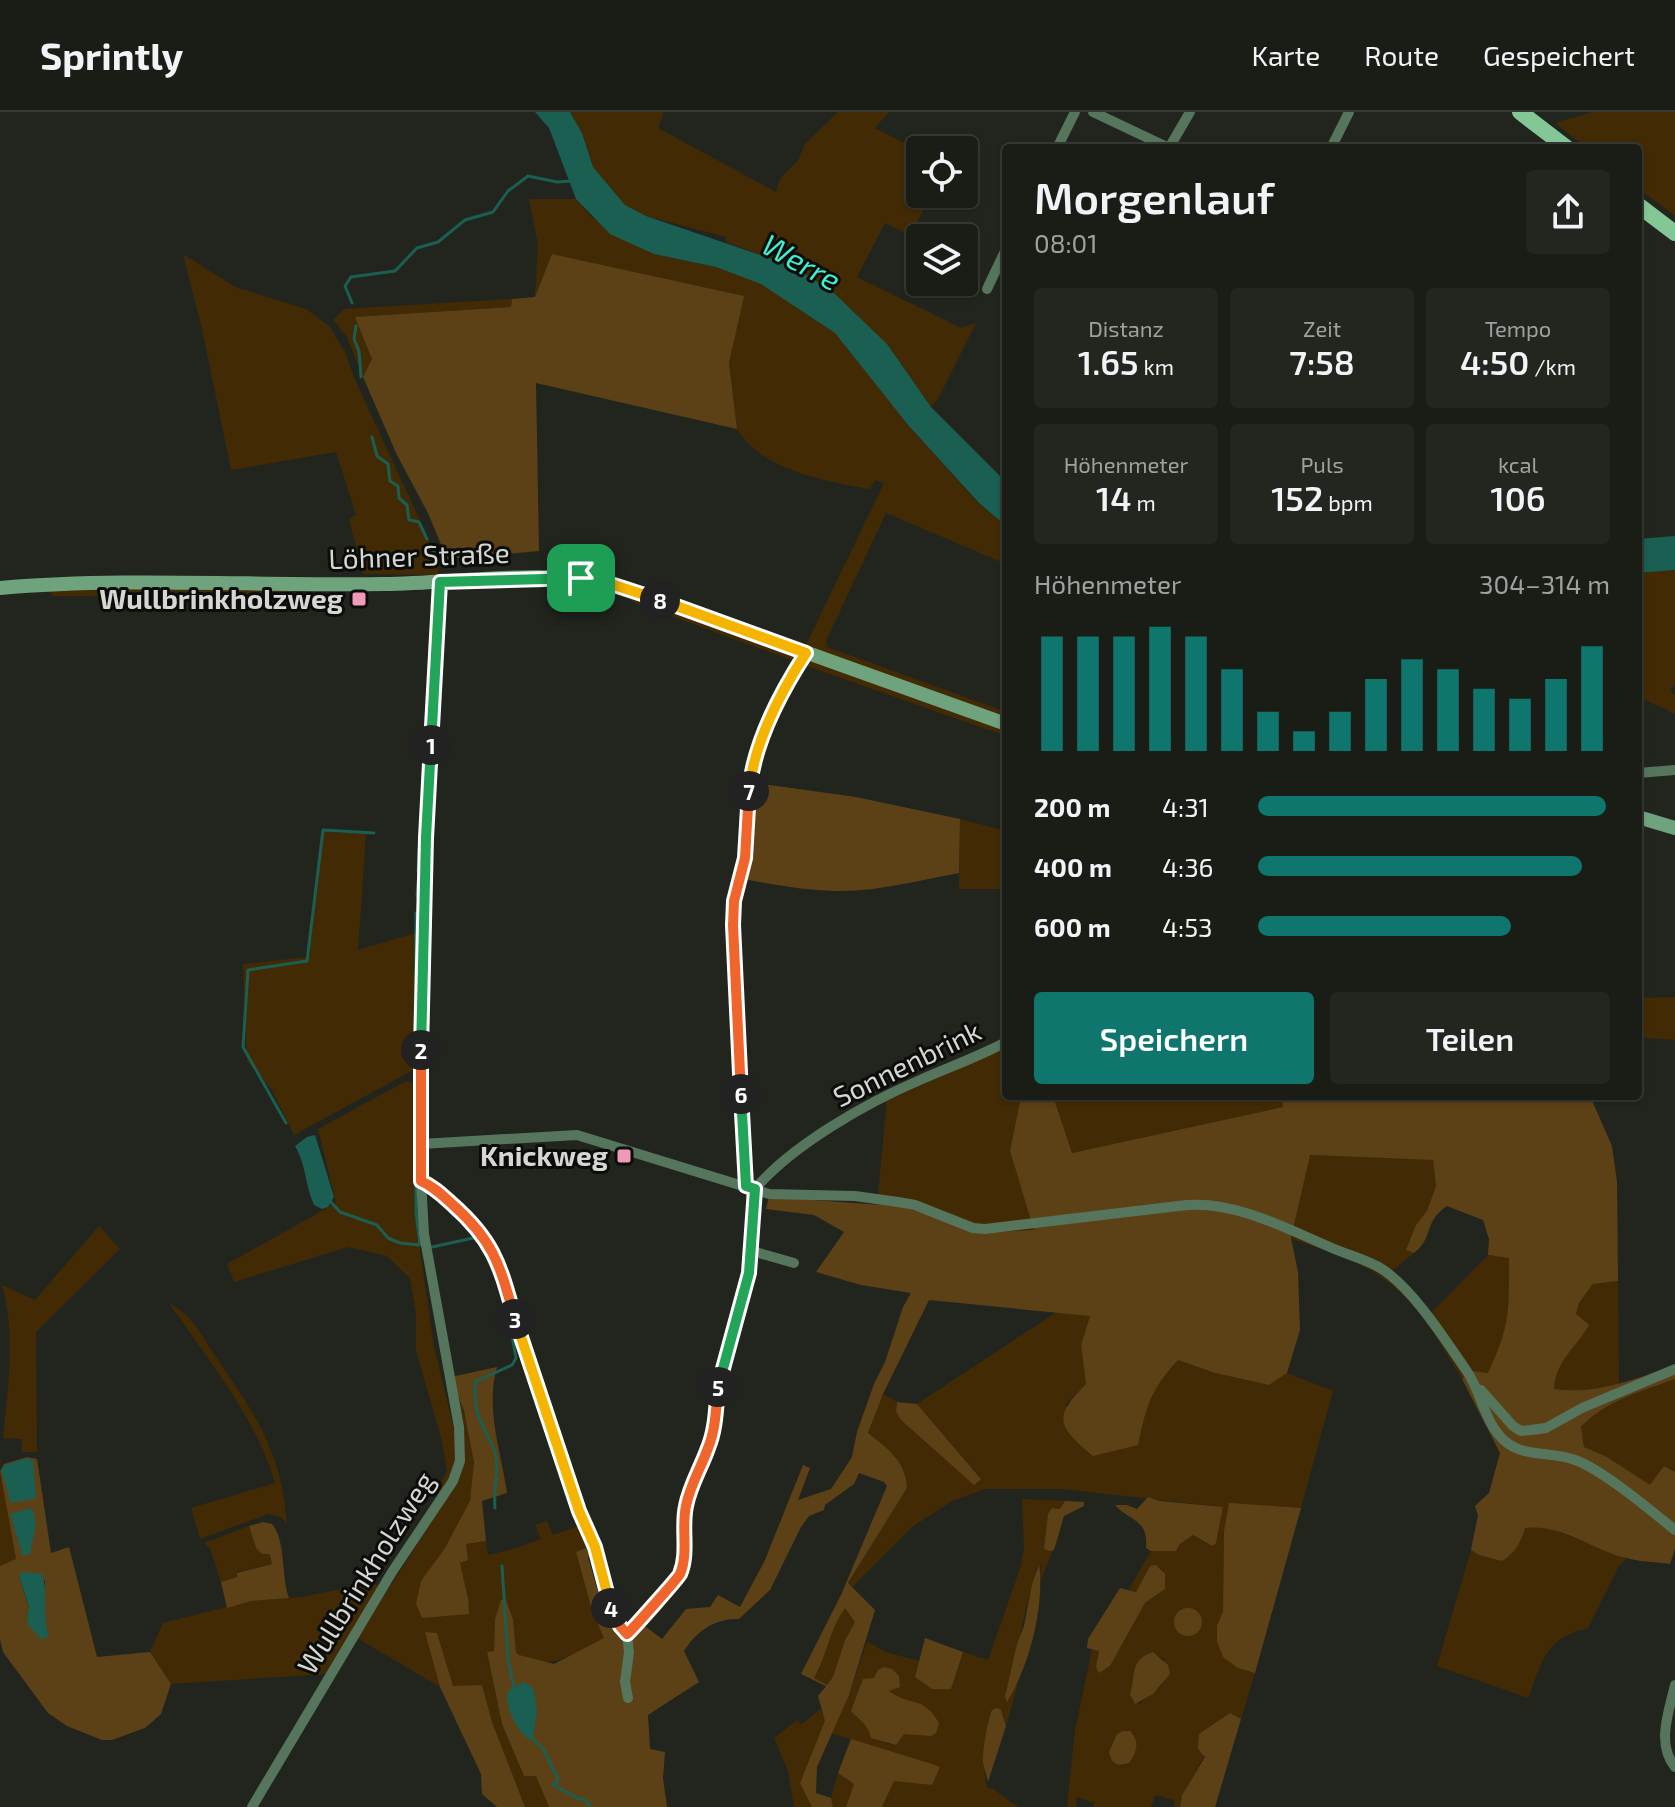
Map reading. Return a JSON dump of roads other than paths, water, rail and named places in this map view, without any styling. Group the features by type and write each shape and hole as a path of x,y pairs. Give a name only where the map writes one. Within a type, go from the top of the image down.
{"main road":[{"path":"1520,112 1562,144"},
{"path":"1642,208 1675,233"},
{"name":"Löhner Straße","path":"0,588 79,584 440,582 555,577 597,581 626,588 1002,723"},
{"path":"1642,818 1675,828"}],"street":[{"path":"1059,144 1075,112"},
{"path":"1093,112 1161,144"},
{"path":"1171,144 1190,112"},
{"path":"1333,144 1349,112"},
{"path":"987,289 1002,259"},
{"name":"Wullbrinkholzweg","path":"252,1807 392,1572 453,1481 460,1461 459,1427 424,1234 421,1181 426,854 440,582"},
{"path":"627,1634 673,1585 680,1573 686,1502 709,1447 719,1379 745,1290 752,1251 751,1188 733,958 734,901 745,858 749,783 755,760 775,707 806,653"},
{"path":"1642,773 1675,770"},
{"name":"Sonnenbrink","path":"751,1188 770,1170 828,1130 879,1100 1002,1044"},
{"path":"421,1144 577,1135 769,1194 855,1196 898,1202 915,1205 973,1228 985,1229 1187,1205 1227,1208 1383,1270 1426,1314 1474,1382 1521,1431 1561,1421 1595,1401 1675,1369"},
{"path":"421,1181 433,1187 470,1220 490,1244 579,1511 595,1547 612,1611 627,1634 629,1652 625,1682 628,1698"},
{"path":"752,1251 794,1263"},
{"path":"1474,1382 1502,1439 1517,1450 1531,1454 1551,1454 1577,1460 1675,1530"},
{"path":"1675,1685 1665,1745 1669,1760 1675,1767"}],"water":[{"path":"535,112 570,112 582,133 593,167 625,205 646,216 772,259 811,277 836,295 887,344 931,407 1002,478 1002,523 979,503 908,425 835,333 761,284 716,267 654,254 610,234 576,199 549,128"},
{"path":"1675,536 1675,570 1642,573 1642,539"},
{"path":"315,1135 334,1197 328,1207 322,1209 314,1205 295,1146"},
{"path":"28,1458 33,1461 36,1498 11,1503 1,1470 5,1465"},
{"path":"31,1508 35,1531 31,1553 23,1556 10,1514"},
{"path":"23,1572 42,1574 49,1637 41,1639 28,1625 29,1607 19,1576"},
{"path":"524,1682 534,1689 537,1711 533,1738 529,1740 516,1724 507,1697 508,1691"}],"waterway":[{"path":"352,303 345,286 351,277 395,271 417,248 438,242 465,220 493,212 508,191 528,176 557,182 572,181"},
{"path":"356,326 354,339 359,351 361,377"},
{"path":"372,437 377,456 388,464 390,481 398,486 399,498 407,505 409,520 419,522 427,539"},
{"path":"431,546 439,564"},
{"path":"432,621 433,606"},
{"path":"431,655 432,636"},
{"path":"429,684 430,668"},
{"path":"427,713 429,696"},
{"path":"426,740 427,719"},
{"path":"424,768 425,750"},
{"path":"421,824 422,812"},
{"path":"286,1123 243,1047 248,970 307,961 323,830 374,833"},
{"path":"418,871 419,850"},
{"path":"417,896 418,881"},
{"path":"415,1063 416,913"},
{"path":"329,1200 340,1212 377,1225 388,1238 420,1245 416,1212 415,1082"},
{"path":"432,1247 478,1237"},
{"path":"495,1508 496,1456 478,1416 475,1382 512,1365 516,1358 511,1330"},
{"path":"502,1566 508,1658 514,1688"},
{"path":"531,1737 544,1750 557,1777 553,1785 586,1800 590,1807"}],"place":[{"name":"Wullbrinkholzweg","path":"359,599"},
{"name":"Knickweg","path":"624,1156"}],"water label":[{"name":"Werre","path":"801,263"}]}
